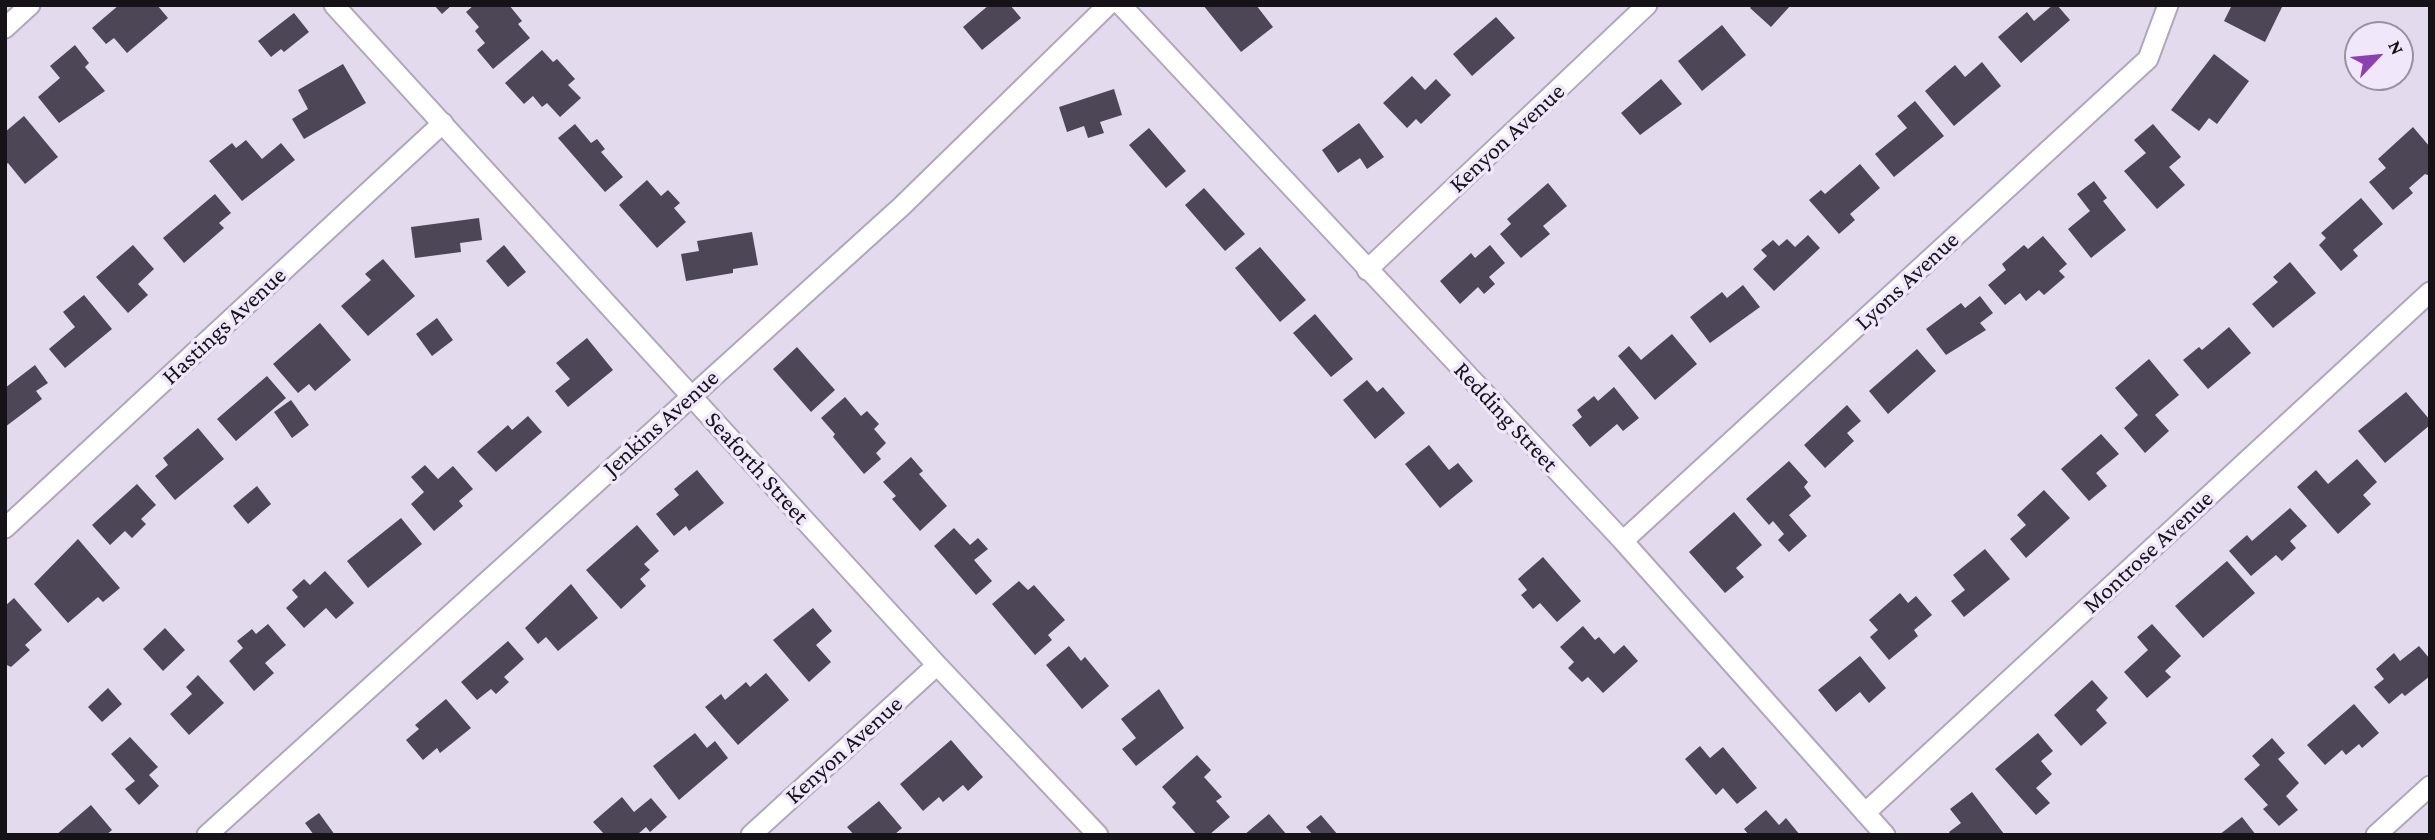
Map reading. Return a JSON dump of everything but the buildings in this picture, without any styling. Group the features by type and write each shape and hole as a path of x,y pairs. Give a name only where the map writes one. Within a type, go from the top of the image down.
{"street":[{"path":"5,28 30,5"},
{"name":"Seaforth Street","path":"334,5 937,665 1098,835"},
{"name":"Jenkins Avenue","path":"207,835 902,206 1108,5"},
{"name":"Redding Street","path":"1121,5 1623,541 1885,835"},
{"name":"Kenyon Avenue","path":"1367,270 1647,5"},
{"name":"Lyons Avenue","path":"1623,541 2148,59 2168,5"},
{"name":"Hastings Avenue","path":"5,528 443,123"},
{"name":"Montrose Avenue","path":"1865,813 2430,292"},
{"name":"Kenyon Avenue","path":"751,835 937,665"},
{"path":"2376,835 2430,786"}]}
